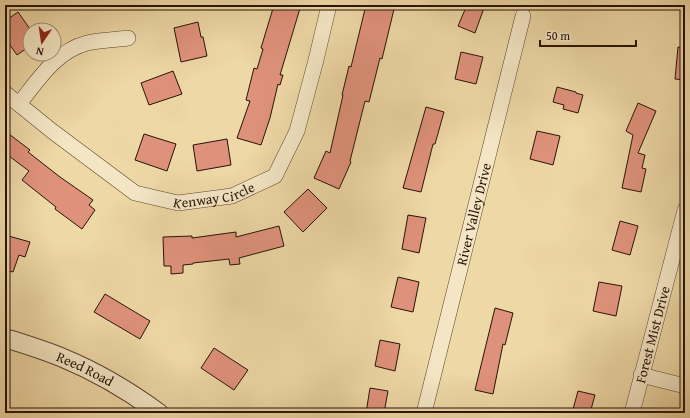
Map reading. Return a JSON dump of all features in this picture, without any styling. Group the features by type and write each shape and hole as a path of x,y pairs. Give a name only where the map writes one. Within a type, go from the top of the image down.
{"street":[{"name":"Kenway Circle","path":"5,93 52,131 135,193 178,203 232,196 275,176 297,131 329,5"},
{"name":"River Valley Drive","path":"424,413 523,16"},
{"path":"19,104 42,74 61,55 86,44 128,38"},
{"name":"Forest Mist Drive","path":"632,413 685,210"},
{"name":"Reed Road","path":"5,338 62,358 85,368 139,398 158,413"},
{"path":"641,375 685,386"}],"building":[{"path":"274,5 301,5 280,75 283,75 280,85 278,84 270,118 261,145 237,138 250,101 246,100 254,68 257,69 263,49 261,48"},
{"path":"366,5 395,5 382,59 380,58 369,102 365,101 351,162 339,189 314,178 326,151 330,153 349,66 351,67"},
{"path":"467,5 485,5 475,33 458,26"},
{"path":"18,12 25,22 22,22 22,52 17,55 5,38 5,21"},
{"path":"198,22 207,56 181,62 174,28"},
{"path":"678,47 685,48 685,80 675,79"},
{"path":"461,52 483,57 476,84 455,79"},
{"path":"173,71 182,94 149,105 141,83"},
{"path":"557,87 583,95 578,113 563,109 564,105 553,102"},
{"path":"638,103 656,111 638,153 645,155 642,168 646,169 641,192 622,188 633,135 626,131"},
{"path":"426,107 444,112 435,144 433,144 421,192 403,188"},
{"path":"5,131 30,150 28,152 93,200 89,205 95,210 82,229 55,209 56,207 22,180 29,171 5,153"},
{"path":"537,131 560,136 553,165 530,159"},
{"path":"144,134 176,144 167,171 135,160"},
{"path":"227,139 231,165 197,171 193,145"},
{"path":"308,189 327,208 303,232 284,212"},
{"path":"408,215 426,218 419,253 402,249"},
{"path":"620,221 638,226 630,255 612,250"},
{"path":"279,226 284,246 239,258 240,264 230,265 229,259 193,263 183,265 183,273 171,274 171,266 164,266 163,237 192,236 192,238 236,232 236,237"},
{"path":"5,235 30,242 25,257 19,255 13,272 5,270"},
{"path":"398,277 419,282 413,312 391,307"},
{"path":"599,282 622,286 616,316 593,311"},
{"path":"105,294 150,321 140,339 94,312"},
{"path":"495,308 513,313 505,345 503,344 493,394 475,390"},
{"path":"380,340 400,344 395,371 375,366"},
{"path":"214,348 248,370 234,390 201,368"},
{"path":"370,388 388,391 384,413 366,413"},
{"path":"578,391 595,395 590,413 572,413"}]}
